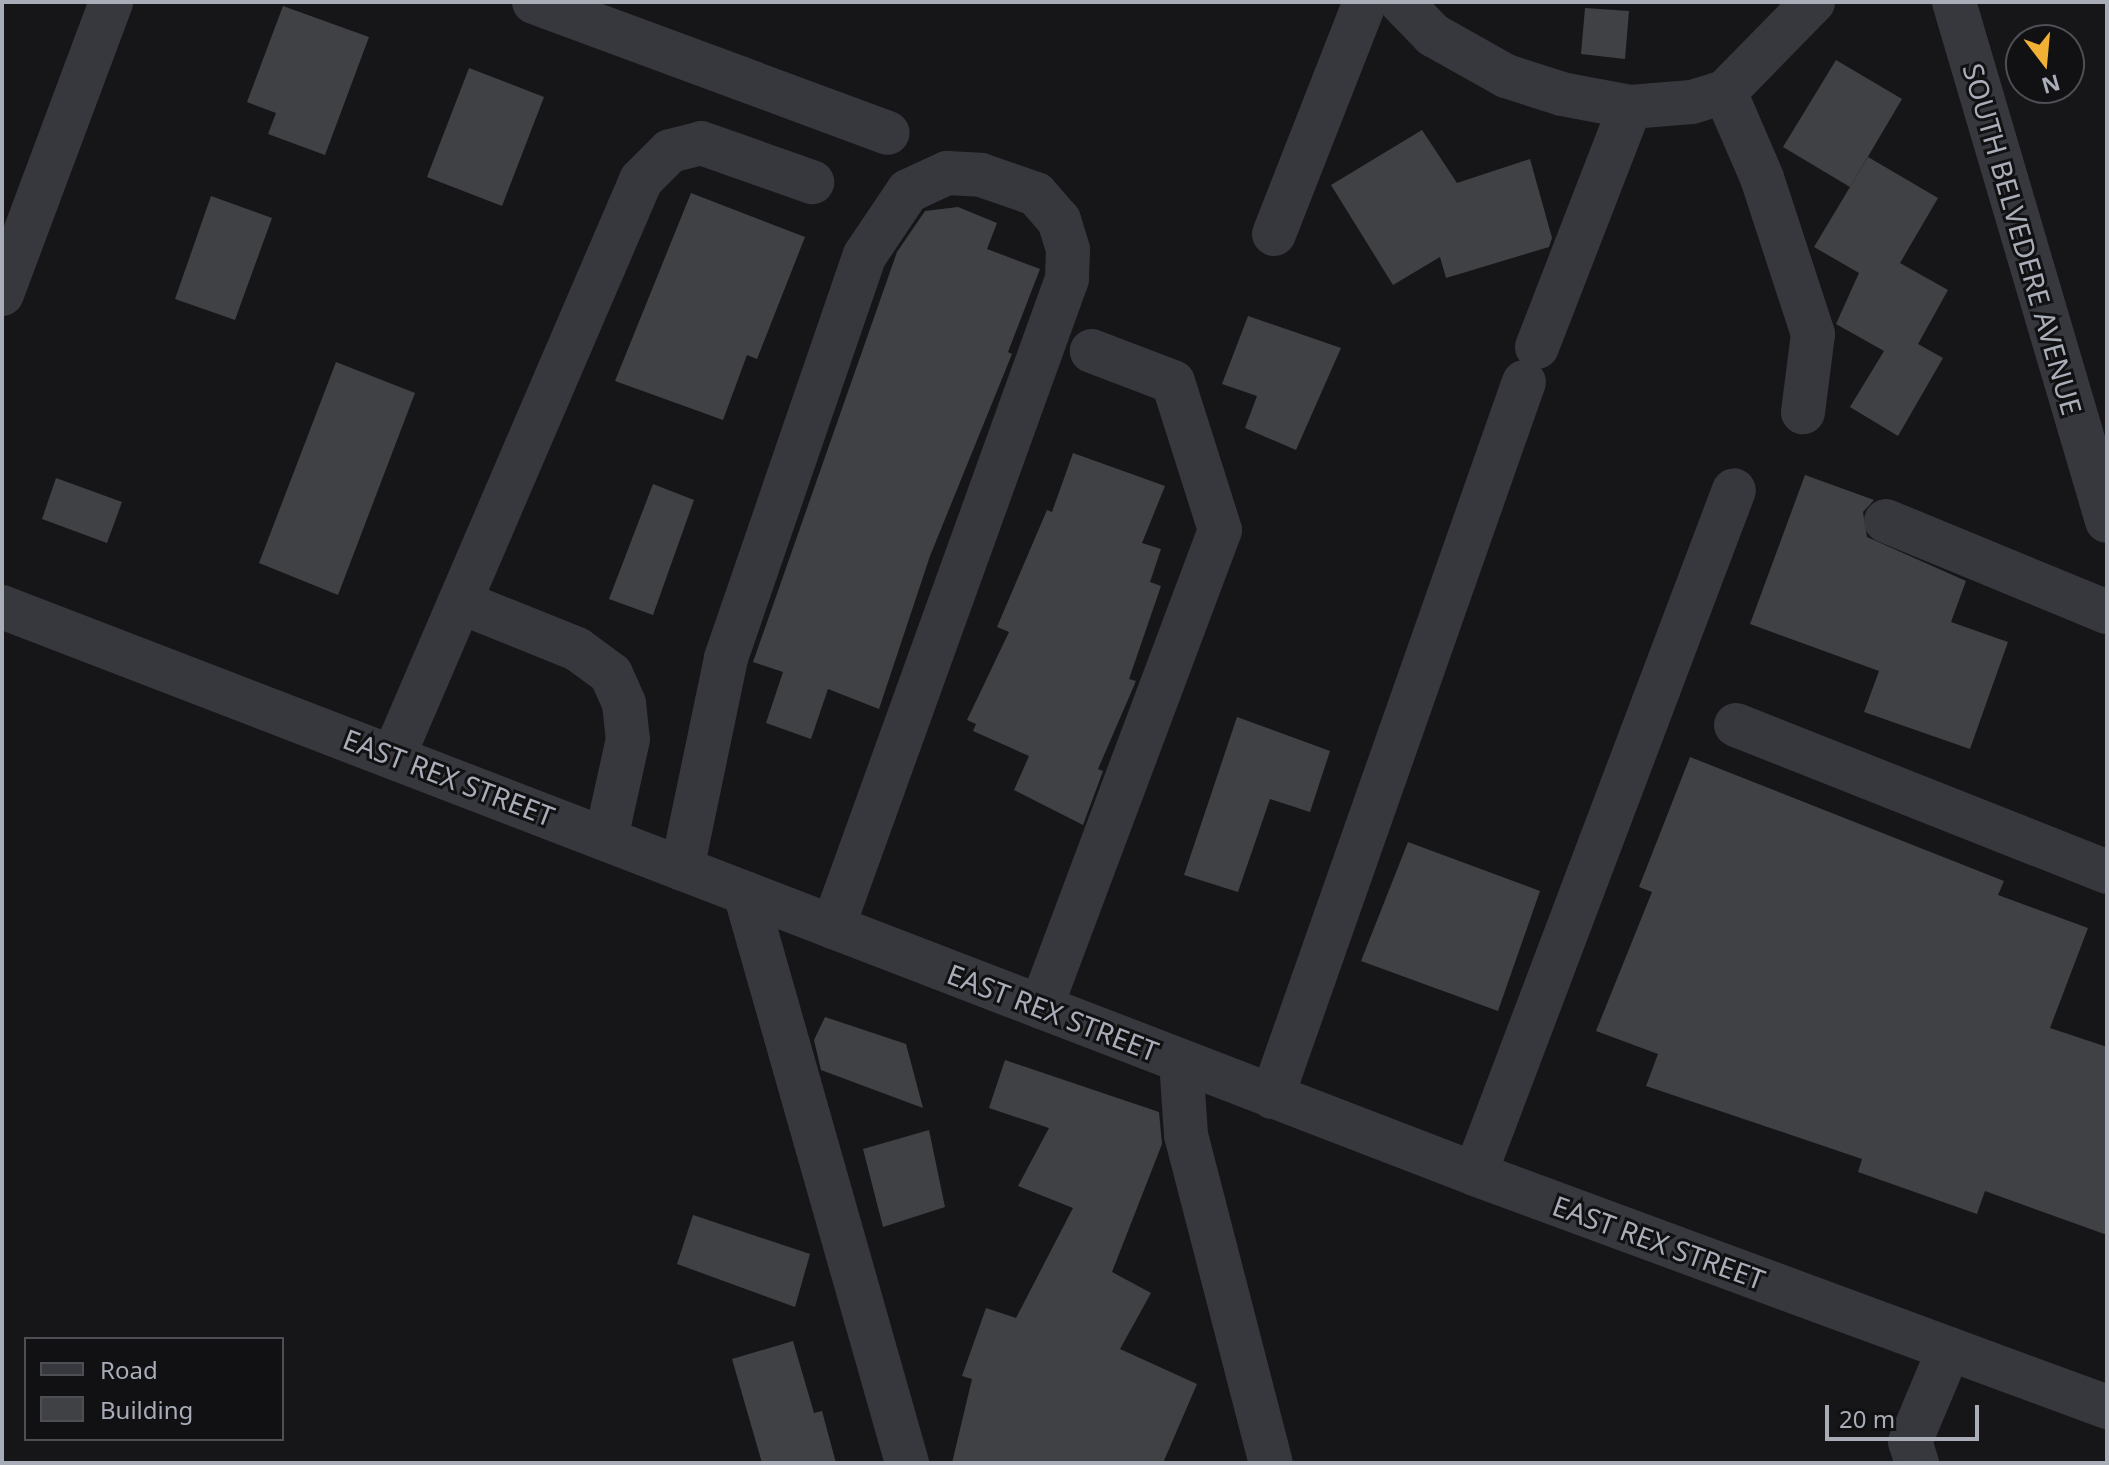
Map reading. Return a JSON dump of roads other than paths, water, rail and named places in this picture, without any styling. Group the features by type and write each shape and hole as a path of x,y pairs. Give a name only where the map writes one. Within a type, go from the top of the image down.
{"street":[{"path":"2,294 111,2"},
{"path":"534,2 888,133"},
{"path":"1274,234 1365,2"},
{"path":"1401,2 1433,35 1506,76 1630,107 1692,102 1725,92 1813,2"},
{"name":"SOUTH BELVEDERE AVENUE","path":"1954,2 2107,521"},
{"path":"1725,92 1762,178 1813,334 1803,412"},
{"path":"1272,1097 1531,365 1630,107"},
{"path":"394,755 641,180 670,151 701,143 812,182"},
{"path":"682,869 726,658 865,255 908,191 947,173 981,175 1036,194 1059,220 1068,250 1067,279 833,927"},
{"path":"1041,1007 1220,530 1173,382 1092,351"},
{"path":"1475,1174 1734,490"},
{"path":"1886,521 2107,612"},
{"path":"460,602 577,649 611,674 624,703 628,739 606,838"},
{"name":"EAST REX STREET","path":"2,607 394,755 1272,1097 2107,1407"},
{"path":"1736,725 2107,872"},
{"path":"745,893 907,1463"},
{"path":"1181,1061 1186,1135 1271,1463"},
{"path":"1917,1463 1910,1442 1949,1349"}]}
